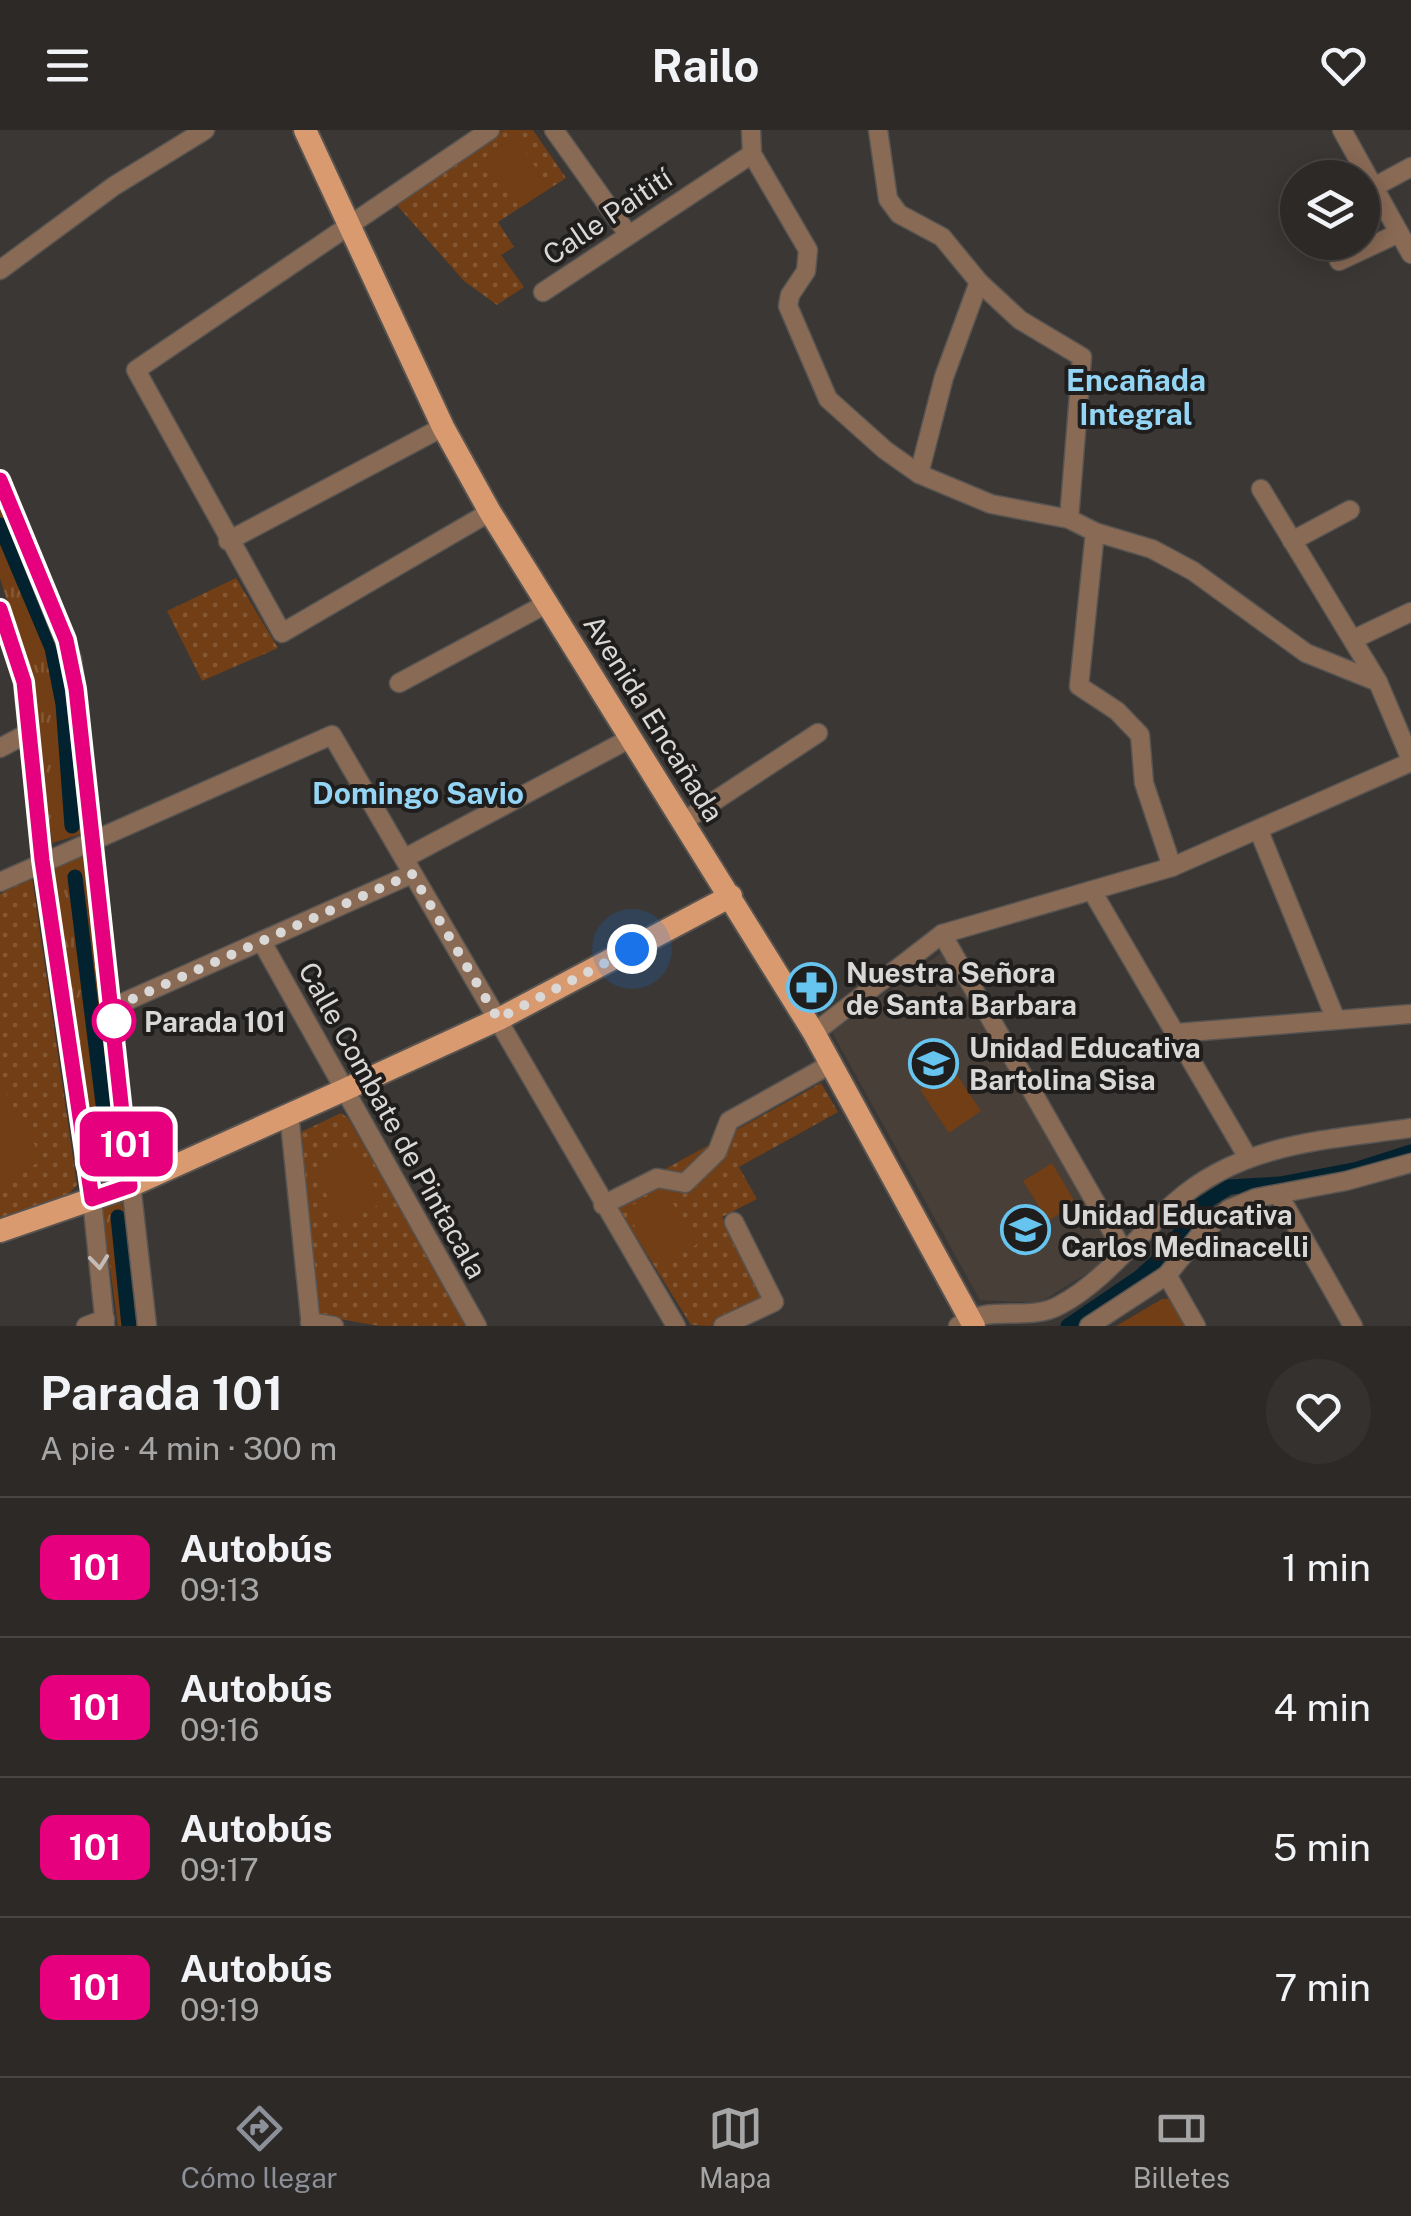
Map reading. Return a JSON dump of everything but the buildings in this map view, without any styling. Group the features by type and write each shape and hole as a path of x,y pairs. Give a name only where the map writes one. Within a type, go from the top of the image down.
{"main road":[{"name":"Avenida Encañada","path":"306,130 444,427 490,512 814,1033 967,1323"},
{"path":"0,1230 130,1186 344,1090 498,1019 731,896"}],"street":[{"path":"0,270 114,186 205,130"},
{"path":"490,130 136,370 282,634 490,512"},
{"path":"554,130 628,234"},
{"path":"752,130 752,154 808,250 806,271 790,295 788,306 828,399 884,450 919,474 992,504 1069,519 1094,532 1152,549 1193,572 1306,653 1378,682"},
{"path":"878,130 888,199 899,214 942,237 979,282 1020,320 1082,357 1069,519"},
{"path":"1342,130 1359,160"},
{"name":"Calle Paitití","path":"543,292 752,154"},
{"path":"1380,184 1411,167"},
{"path":"1380,198 1411,254"},
{"path":"1340,261 1399,232"},
{"path":"919,474 944,378 979,282"},
{"path":"228,541 444,427"},
{"path":"0,480 72,659 147,1326"},
{"path":"814,1033 942,934 1172,867 1411,761 1378,682 1261,490"},
{"path":"1292,541 1350,510"},
{"path":"1094,532 1078,686 1117,711 1140,735 1144,783 1172,867"},
{"path":"399,683 546,604"},
{"path":"0,608 24,682 42,860 92,1199 105,1322 86,1326"},
{"path":"1354,639 1411,612"},
{"path":"0,748 30,732"},
{"path":"684,821 818,733"},
{"path":"0,882 42,860 332,735 602,1205 676,1326"},
{"path":"112,1008 262,942 408,866 631,738"},
{"path":"1258,831 1336,1020"},
{"path":"1092,891 1246,1156"},
{"path":"942,934 1124,1252"},
{"name":"Calle Combate de Pintacala","path":"262,942 477,1326"},
{"path":"1177,1033 1411,1014"},
{"path":"602,1205 657,1178 685,1184 717,1152 729,1122 831,1064"},
{"path":"289,1113 311,1324 334,1326"},
{"path":"967,1323 1044,1314 1065,1303 1177,1200 1246,1156 1411,1128"},
{"path":"1089,1326 1167,1275 1213,1220 1256,1198 1411,1163"},
{"path":"1279,1195 1353,1326"},
{"path":"723,1326 774,1302 734,1222"},
{"path":"1167,1275 1196,1326"}],"shaded area":[{"path":"942,952 1115,1256 1039,1303 980,1300 832,1032"}],"green space":[{"path":"502,130 533,130 566,178 498,222 514,247 501,255 524,287 497,305 464,281 395,203"},
{"path":"515,137 547,184 519,203 486,156"},
{"path":"0,502 64,660 82,834 52,843 29,671 0,578"},
{"path":"236,578 278,648 202,681 167,611"},
{"path":"84,855 120,1171 102,1174 96,1169 54,869"},
{"path":"32,877 77,1185 67,1196 0,1220 0,894"},
{"path":"953,1069 981,1111 949,1133 920,1090"},
{"path":"0,1082 43,1160 0,1183"},
{"path":"821,1083 838,1112 739,1167 757,1199 722,1217 764,1299 710,1326 691,1325 617,1206 656,1184 667,1168"},
{"path":"341,1113 348,1118 469,1326 379,1326 323,1316 316,1311 299,1133"},
{"path":"351,1146 383,1202 344,1225 312,1169"},
{"path":"1052,1163 1076,1204 1048,1221 1023,1181"},
{"path":"663,1187 697,1244 660,1267 625,1210"},
{"path":"122,1202 140,1326 118,1326 102,1208"},
{"path":"1173,1298 1188,1326 1116,1326 1162,1299"}],"waterway":[{"path":"0,525 52,648 63,704 72,826"},
{"path":"75,877 111,1168"},
{"path":"1068,1326 1140,1277 1167,1252 1199,1206 1229,1187 1280,1184 1358,1169 1411,1152"},
{"path":"118,1217 129,1326"}],"bus line":[{"name":"101","path":"0,480 66,640 76,689 130,1186 92,1199 42,860 24,682 0,609"}],"place":[{"name":"Nuestra Señora de Santa Barbara","path":"811,988"},
{"name":"Parada 101","path":"114,1021"},
{"name":"Unidad Educativa Bartolina Sisa","path":"934,1063"},
{"name":"Unidad Educativa Carlos Medinacelli","path":"1026,1230"}],"district":[{"name":"Encañada Integral","path":"1136,397"},
{"name":"Domingo Savio","path":"418,793"}],"route":[{"path":"114,1021 112,1008 412,874 498,1019 632,949"}]}
